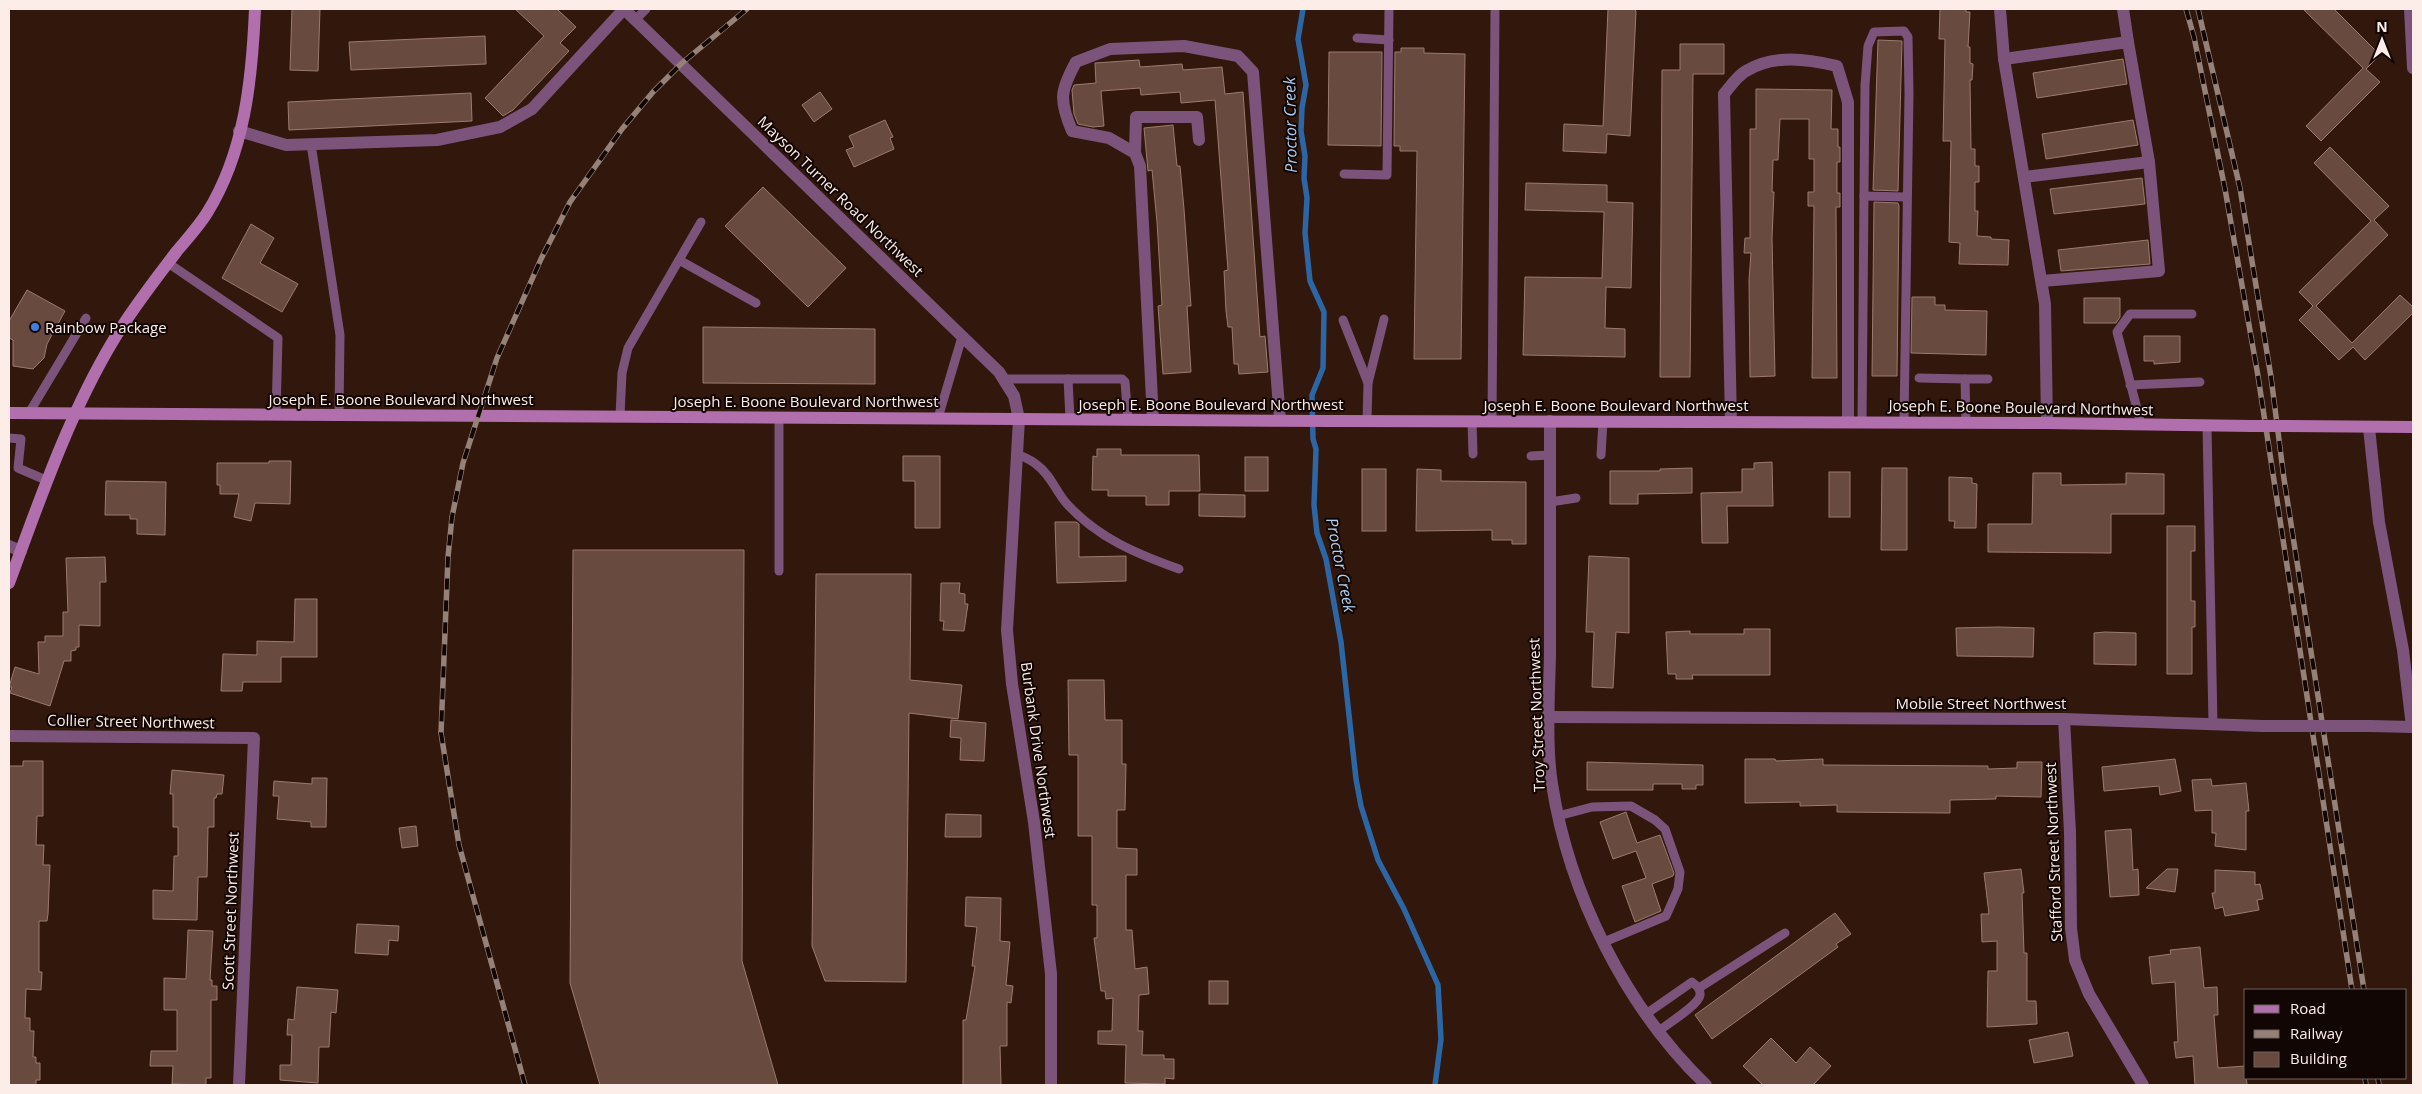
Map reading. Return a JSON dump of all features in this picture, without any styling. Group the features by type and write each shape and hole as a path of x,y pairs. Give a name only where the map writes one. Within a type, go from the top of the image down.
{"main road":[{"path":"9,584 75,413 113,341 168,263 207,213 232,163 252,65 255,9"},
{"name":"Joseph E. Boone Boulevard Northwest","path":"9,412 1332,421 1966,422 2413,427"}],"street":[{"path":"240,131 286,145 437,140 500,127 532,109 624,9"},
{"name":"Mayson Turner Road Northwest","path":"624,9 1003,379 1014,396 1019,419"},
{"path":"2000,9 2004,59 2045,304 2047,423"},
{"path":"2042,281 2159,270 2149,162 2123,9"},
{"path":"2410,9 2413,68"},
{"path":"2004,59 2128,42"},
{"path":"1135,153 1108,138 1072,131 1062,110 1063,85 1076,62 1110,49 1184,46 1238,56 1253,72 1280,420"},
{"path":"1732,422 1724,94 1745,72 1777,60 1809,59 1837,66 1848,102 1848,422"},
{"path":"1153,419 1140,166 1135,153 1136,118 1197,117 1199,140"},
{"path":"2024,177 2149,162"},
{"name":"Burbank Drive Northwest","path":"1019,419 1007,630 1012,684 1034,822 1051,974 1051,1085"},
{"name":"Troy Street Northwest","path":"1550,421 1549,717 1552,782 1563,841 1580,890 1616,967 1646,1014 1690,1070 1706,1085"},
{"path":"2369,428 2379,522 2403,650 2412,727"},
{"path":"9,546 21,551"},
{"name":"Mobile Street Northwest","path":"1549,717 2064,719 2263,726 2412,727"},
{"name":"Stafford Street Northwest","path":"2064,719 2070,832 2071,928 2075,960 2089,994 2143,1085"},
{"name":"Collier Street Northwest","path":"9,736 254,738"},
{"name":"Scott Street Northwest","path":"239,1085 254,738"}],"lane":[{"path":"635,20 646,9"},
{"path":"1344,174 1387,175 1389,9"},
{"path":"1492,421 1495,9"},
{"path":"1862,422 1864,196 1868,46 1874,32 1904,31 1908,37 1909,93 1904,422"},
{"path":"1357,38 1389,40"},
{"path":"311,144 340,336 339,414"},
{"path":"1864,196 1906,197"},
{"path":"620,416 622,373 628,348 701,222"},
{"path":"679,260 756,304"},
{"path":"168,263 278,338 276,414"},
{"path":"2141,424 2117,332 2130,314 2192,314"},
{"path":"29,413 86,318"},
{"path":"1367,420 1368,383 1384,319"},
{"path":"1343,320 1368,383"},
{"path":"938,418 962,337"},
{"path":"1919,378 1988,379"},
{"path":"1003,379 1122,379 1125,382 1128,419"},
{"path":"1068,379 1070,419"},
{"path":"1965,379 1966,422"},
{"path":"2130,385 2200,382"},
{"path":"779,417 779,571"},
{"path":"1472,421 1473,454"},
{"path":"1601,455 1603,421"},
{"path":"2207,426 2213,724"},
{"path":"9,438 21,439 18,468 48,482"},
{"path":"1017,454 1037,464 1067,504 1097,530 1133,553 1178,569"},
{"path":"1531,456 1550,455"},
{"path":"1550,502 1576,498"},
{"path":"1558,816 1592,807 1632,806 1655,820 1665,829 1680,872 1678,889 1666,916 1604,942"},
{"path":"1699,988 1785,933"},
{"path":"1646,1014 1692,982 1699,988 1700,995 1696,1002 1659,1031"}],"building":[{"path":"292,9 320,9 318,71 290,70"},
{"path":"515,9 557,9 576,27 560,43 569,51 513,110 503,116 485,98 544,36"},
{"path":"1608,9 1635,9 1636,12 1630,136 1607,134 1606,153 1563,151 1564,124 1603,126"},
{"path":"1940,9 1966,9 1966,12 1970,12 1968,47 1970,47 1970,63 1973,64 1972,80 1970,80 1971,149 1975,149 1975,166 1979,166 1979,182 1975,182 1975,211 1978,211 1977,236 2009,240 2008,265 1959,264 1960,243 1949,242 1951,141 1943,141 1945,39 1939,39"},
{"path":"2303,9 2334,9 2380,55 2366,69 2380,82 2321,141 2306,126 2363,68"},
{"path":"485,36 486,64 351,70 349,42"},
{"path":"1878,40 1902,41 1898,191 1873,190"},
{"path":"1680,44 1724,44 1724,74 1693,74 1690,377 1660,377 1662,70 1680,70"},
{"path":"1401,48 1424,48 1424,53 1465,54 1461,359 1414,359 1417,151 1400,151 1400,146 1394,146 1395,52 1401,52"},
{"path":"1329,52 1382,52 1381,146 1328,145"},
{"path":"2123,59 2127,84 2037,98 2033,73"},
{"path":"1139,60 1140,67 1182,64 1183,70 1222,67 1225,94 1243,92 1260,337 1265,336 1268,372 1239,374 1238,364 1234,364 1232,327 1228,327 1226,311 1224,271 1228,270 1215,100 1181,103 1180,92 1141,95 1140,88 1101,91 1104,126 1093,127 1078,124 1074,114 1072,90 1074,85 1096,83 1095,63"},
{"path":"1756,89 1832,90 1831,129 1838,129 1838,147 1840,147 1840,162 1837,162 1837,193 1840,193 1840,207 1836,207 1837,378 1812,378 1814,206 1808,206 1808,192 1814,192 1814,159 1809,159 1809,119 1780,119 1778,160 1773,160 1772,192 1774,192 1772,238 1775,376 1750,377 1749,280 1751,253 1744,253 1745,238 1750,238 1750,129 1756,129"},
{"path":"820,92 832,109 814,122 802,105"},
{"path":"471,93 472,121 289,130 288,102"},
{"path":"885,120 893,137 890,138 894,149 854,167 846,150 854,147 849,136"},
{"path":"2133,120 2138,145 2046,159 2042,134"},
{"path":"1173,125 1177,166 1180,166 1184,209 1191,306 1187,306 1191,372 1163,374 1158,306 1162,305 1157,222 1152,170 1148,171 1144,128"},
{"path":"2330,147 2389,206 2374,220 2388,235 2316,306 2352,343 2400,295 2413,307 2413,313 2365,360 2353,347 2339,360 2299,320 2313,306 2299,292 2371,221 2314,163"},
{"path":"2142,178 2145,204 2054,214 2050,189"},
{"path":"1526,183 1607,185 1607,202 1633,203 1631,288 1606,287 1605,328 1625,329 1625,357 1523,355 1525,277 1602,278 1604,212 1525,210"},
{"path":"763,187 846,268 808,307 725,226"},
{"path":"1874,202 1898,203 1899,206 1897,376 1872,376"},
{"path":"251,224 274,238 260,263 298,284 282,312 222,278"},
{"path":"2148,240 2150,264 2061,271 2058,250"},
{"path":"27,290 65,311 47,344 44,358 33,369 13,366 13,340 9,338 9,321"},
{"path":"1912,297 1935,297 1935,305 1945,305 1945,310 1987,311 1986,355 1911,353"},
{"path":"2084,298 2120,298 2120,317 2116,323 2084,323"},
{"path":"703,327 875,329 875,384 703,383"},
{"path":"2144,336 2180,336 2180,362 2154,364 2154,361 2144,361"},
{"path":"1097,449 1121,449 1121,455 1199,455 1200,491 1169,491 1169,505 1146,505 1146,496 1108,496 1108,490 1092,490 1093,456 1097,457"},
{"path":"903,456 940,456 940,528 915,528 915,481 903,481"},
{"path":"1245,457 1268,457 1268,491 1245,491"},
{"path":"269,461 291,461 290,504 255,503 251,521 234,517 239,494 220,494 220,485 217,485 217,463 269,463"},
{"path":"1772,462 1773,506 1727,506 1728,543 1702,543 1701,493 1742,492 1742,469 1754,469 1754,463"},
{"path":"1692,468 1692,493 1638,494 1638,504 1610,504 1610,471 1660,471 1660,469"},
{"path":"1882,468 1907,468 1907,550 1881,550"},
{"path":"1362,469 1386,469 1386,531 1362,531"},
{"path":"1417,469 1441,470 1441,481 1526,482 1526,544 1512,544 1512,540 1492,540 1492,530 1416,531"},
{"path":"1829,472 1850,472 1850,517 1829,517"},
{"path":"2033,473 2061,473 2061,485 2126,484 2126,473 2164,474 2164,514 2111,514 2111,553 1988,552 1988,524 2032,524"},
{"path":"1949,477 1972,478 1972,483 1977,484 1976,528 1954,528 1955,521 1949,521"},
{"path":"106,481 166,482 165,535 137,534 137,519 130,519 130,515 105,515"},
{"path":"1199,494 1245,495 1245,517 1199,516"},
{"path":"1055,522 1076,522 1079,524 1079,557 1126,556 1126,581 1057,583"},
{"path":"2167,526 2195,526 2195,551 2191,551 2191,601 2195,601 2195,627 2192,627 2192,674 2167,674"},
{"path":"573,550 744,550 742,961 778,1085 600,1085 570,983"},
{"path":"1589,556 1629,558 1629,633 1616,632 1613,688 1592,687 1594,632 1586,632"},
{"path":"105,557 106,582 100,582 100,626 79,625 79,647 71,651 71,661 64,661 50,706 10,693 12,687 9,687 15,667 39,674 38,642 45,642 45,636 63,636 63,612 68,612 66,558"},
{"path":"816,574 911,574 910,680 962,685 958,719 909,713 906,982 825,981 812,946"},
{"path":"941,583 960,583 959,593 965,594 965,604 968,604 964,631 943,630 944,621 940,621"},
{"path":"295,599 317,599 317,657 281,657 281,682 243,682 242,691 221,691 223,654 257,655 257,641 294,642"},
{"path":"1956,628 2034,628 2033,657 1957,656"},
{"path":"1744,629 1770,629 1770,675 1692,675 1693,679 1676,679 1676,674 1668,674 1666,632 1690,631 1690,634 1744,634"},
{"path":"2094,633 2136,633 2136,665 2094,664"},
{"path":"1068,680 1104,680 1105,720 1122,720 1122,764 1126,764 1125,810 1117,810 1117,848 1137,849 1137,875 1126,875 1126,930 1132,930 1135,969 1147,967 1149,994 1139,995 1138,1031 1143,1031 1142,1055 1164,1055 1164,1059 1174,1059 1174,1079 1165,1078 1165,1084 1125,1083 1126,1045 1098,1044 1098,1031 1112,1031 1113,998 1106,999 1105,991 1101,991 1094,938 1097,938 1097,905 1092,905 1092,836 1078,836 1078,755 1069,755"},
{"path":"951,720 986,723 984,761 960,760 961,738 950,737"},
{"path":"1745,759 1775,759 1776,761 1823,759 1823,765 1988,766 1988,769 2017,768 2017,762 2042,762 2041,797 1996,796 1996,799 1950,800 1950,813 1837,812 1837,805 1800,806 1800,802 1745,803"},
{"path":"2175,759 2181,791 2160,795 2159,786 2104,791 2102,767"},
{"path":"23,761 43,761 43,816 37,816 36,845 44,845 43,865 50,865 48,914 47,921 39,921 39,972 42,972 41,990 26,989 25,1018 30,1018 30,1031 34,1031 33,1057 36,1057 36,1063 40,1063 40,1080 36,1080 36,1085 9,1085 9,766 23,766"},
{"path":"1587,762 1703,765 1703,785 1696,785 1696,789 1682,789 1682,784 1653,784 1653,790 1587,790"},
{"path":"172,770 224,775 222,794 217,794 216,798 214,798 214,827 208,827 207,877 198,877 197,920 153,919 153,890 173,891 174,856 178,856 178,827 173,827 173,794 170,794"},
{"path":"312,778 327,778 326,827 311,827 311,822 277,819 279,796 273,796 274,781 312,784"},
{"path":"2211,779 2212,786 2246,783 2249,811 2246,811 2246,850 2215,846 2216,833 2212,833 2212,810 2195,811 2192,780"},
{"path":"1626,812 1637,843 1660,835 1674,873 1673,876 1652,884 1661,911 1635,922 1622,886 1646,878 1636,851 1613,859 1600,822"},
{"path":"946,814 981,815 981,837 945,837"},
{"path":"416,826 418,846 402,848 399,828"},
{"path":"2131,829 2133,870 2138,869 2139,895 2110,897 2105,831"},
{"path":"2021,869 2024,893 2022,893 2024,953 2027,953 2027,1001 2036,1001 2037,1024 1987,1027 1988,971 1997,971 1997,941 1982,942 1981,914 1989,914 1984,873"},
{"path":"2167,869 2178,869 2175,892 2146,888"},
{"path":"2215,870 2255,872 2255,885 2260,884 2263,899 2257,900 2259,910 2225,916 2223,907 2215,909 2212,893 2215,893"},
{"path":"966,897 1001,898 1000,941 1010,942 1006,985 1013,986 1011,1003 1007,1002 1007,1046 1000,1046 1001,1085 963,1085 963,1020 966,1020 975,966 972,966 977,927 965,926"},
{"path":"1835,913 1851,934 1836,944 1838,947 1712,1039 1695,1015"},
{"path":"357,924 399,926 398,941 389,940 388,955 355,953"},
{"path":"188,930 213,931 210,980 212,980 212,986 217,986 217,1000 211,1000 211,1078 206,1078 206,1085 172,1084 173,1066 150,1066 151,1051 177,1051 177,1010 164,1010 164,978 186,979"},
{"path":"2200,947 2204,988 2217,987 2218,1015 2214,1015 2218,1068 2244,1066 2244,1079 2246,1079 2247,1085 2195,1085 2193,1056 2176,1058 2174,1042 2178,1042 2175,982 2152,984 2149,957 2171,954 2170,950"},
{"path":"1209,981 1228,981 1228,1004 1209,1004"},
{"path":"297,987 338,990 336,1013 331,1012 329,1047 319,1047 318,1083 280,1080 280,1065 291,1065 292,1035 287,1035 288,1019 294,1020"},
{"path":"2068,1032 2073,1056 2034,1063 2029,1040"},
{"path":"1771,1038 1796,1063 1810,1047 1831,1066 1813,1085 1763,1085 1743,1066"}],"waterway":[{"name":"Proctor Creek","path":"1303,9 1298,39 1306,85 1301,131 1305,156 1304,178 1307,198 1305,233 1310,281 1324,312 1323,368 1312,395 1313,439 1316,449 1314,505 1317,533 1326,559 1341,642 1356,779 1361,806 1378,860 1404,909 1438,985 1441,1039 1435,1085"}],"railway":[{"path":"525,1085 459,845 441,733 448,557 452,517 463,463 497,358 541,259 570,202 622,129 653,92 682,63 747,9"},
{"path":"2186,9 2194,37 2225,189 2258,376 2352,989"},
{"path":"2198,9 2240,188 2271,377 2284,479 2364,989"},
{"path":"2365,1079 2366,1085"},
{"path":"2378,1079 2379,1085"}],"place":[{"name":"Rainbow Package","path":"35,327"}]}
